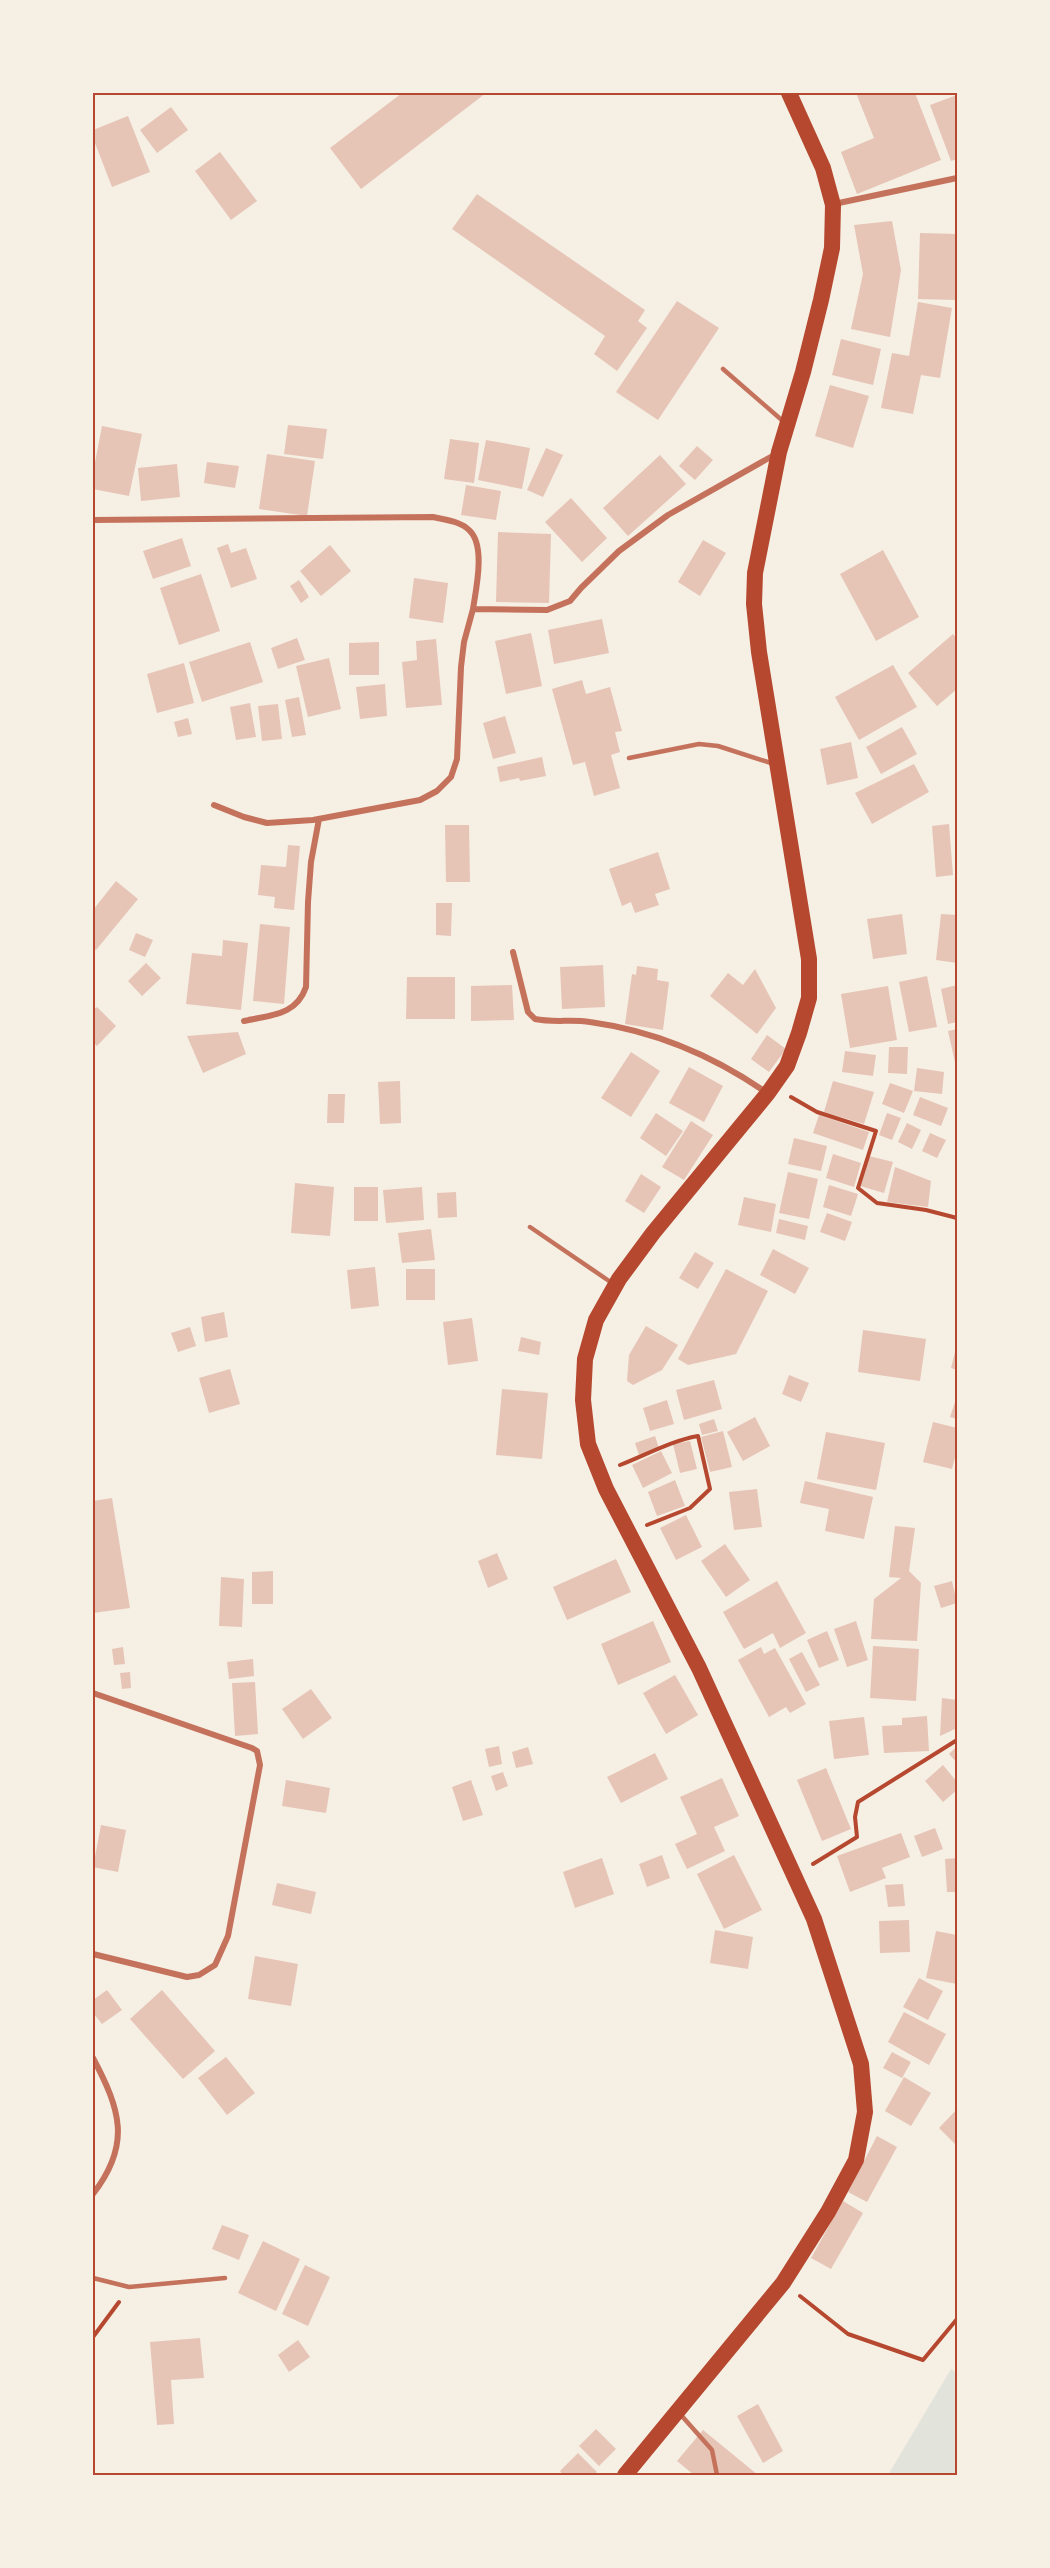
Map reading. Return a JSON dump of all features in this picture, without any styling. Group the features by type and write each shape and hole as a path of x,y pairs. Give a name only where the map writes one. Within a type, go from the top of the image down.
{"highway":[{"path":"625,2475 783,2283 828,2212 856,2160 865,2112 861,2064 814,1919 699,1668 599,1473 588,1444 583,1400 585,1359 596,1320 616,1286 653,1233 787,1066 809,998 809,959 780,765 759,652 754,604 755,573 779,452 821,300 831,248 833,204 823,168 789,93"}],"street":[{"path":"833,204 957,178"},
{"path":"473,609 548,610 570,602 581,588 620,551 668,515 779,452"},
{"path":"93,520 433,517 455,522 469,530 476,539 479,565 473,609 464,642 457,759 451,777 437,791 420,800 319,819 267,823 244,818 214,805"},
{"path":"244,1021 283,1013 302,998 306,987 311,862 319,819"},
{"path":"513,952 528,1012 535,1019 587,1021 643,1034 689,1049 732,1068 770,1089"},
{"path":"93,1693 252,1748 257,1751 260,1765 228,1936 215,1965 199,1975 187,1977 93,1954"},
{"path":"93,2058 110,2091 120,2132 114,2162 93,2194"}],"lane":[{"path":"723,369 787,424"},
{"path":"629,758 699,744 718,746 780,765"},
{"path":"530,1227 616,1286"},
{"path":"93,2278 129,2287 225,2278"},
{"path":"677,2411 712,2450 717,2475"}],"path":[{"path":"770,1089 817,1112 876,1131 858,1188 877,1203 957,1218"},
{"path":"599,1473 663,1448 675,1440 698,1436 710,1489 690,1508 628,1532"},
{"path":"793,1873 832,1854 857,1837 855,1817 858,1802 957,1740"},
{"path":"783,2283 848,2334 923,2360 957,2319"},
{"path":"93,2337 129,2287"}],"shaded area":[{"path":"951,2369 957,2373 957,2475 888,2475"}],"building":[{"path":"402,93 486,93 361,189 330,148"},
{"path":"856,93 915,93 941,160 857,194 841,152 874,138"},
{"path":"957,95 957,159 951,161 930,105"},
{"path":"171,107 188,130 157,153 140,130"},
{"path":"128,116 150,172 112,187 93,138 93,130"},
{"path":"220,152 257,201 231,220 195,171"},
{"path":"477,194 645,310 638,321 647,328 617,371 594,354 605,336 452,229"},
{"path":"892,221 901,270 890,337 851,329 863,274 854,225"},
{"path":"920,233 957,234 957,300 918,299"},
{"path":"677,301 719,328 658,420 616,392"},
{"path":"918,302 952,308 940,378 921,375 913,414 881,408 892,353 909,356"},
{"path":"841,339 881,349 873,385 832,375"},
{"path":"830,385 869,396 853,448 815,436"},
{"path":"288,425 327,429 323,459 284,454"},
{"path":"102,426 142,434 129,496 93,489 93,473"},
{"path":"450,439 479,443 474,483 444,479"},
{"path":"486,440 530,448 522,489 478,480"},
{"path":"697,446 713,460 695,480 679,466"},
{"path":"546,448 563,455 543,497 527,490"},
{"path":"267,454 315,461 307,516 259,509"},
{"path":"660,455 686,484 628,536 603,508"},
{"path":"207,462 239,466 235,488 204,483"},
{"path":"177,464 180,497 141,501 138,468"},
{"path":"466,485 501,491 496,520 461,515"},
{"path":"571,498 607,538 582,562 545,522"},
{"path":"498,532 551,534 549,603 496,602"},
{"path":"182,538 191,566 153,579 143,551"},
{"path":"703,540 726,553 700,596 678,582"},
{"path":"228,544 231,553 246,548 257,579 231,588 217,548"},
{"path":"330,545 351,571 321,596 300,571"},
{"path":"883,550 919,617 876,641 840,574"},
{"path":"201,574 220,631 179,645 160,588"},
{"path":"414,578 448,583 443,623 409,618"},
{"path":"299,580 309,597 301,603 290,586"},
{"path":"602,619 609,653 554,664 548,630"},
{"path":"531,633 542,686 506,694 495,641"},
{"path":"953,634 957,639 957,689 937,706 908,673"},
{"path":"297,638 305,660 278,669 271,648"},
{"path":"436,639 442,705 406,708 402,662 417,660 416,641"},
{"path":"250,642 263,682 202,702 189,662"},
{"path":"379,642 379,675 349,675 349,643"},
{"path":"329,658 341,709 308,717 296,666"},
{"path":"184,663 194,703 157,713 147,674"},
{"path":"893,665 917,707 859,740 835,697"},
{"path":"582,680 586,694 610,687 622,731 615,732 620,752 611,755 620,788 594,796 585,762 573,765 552,689"},
{"path":"385,684 387,716 360,719 356,687"},
{"path":"299,697 306,735 292,737 285,700"},
{"path":"250,703 256,737 236,740 230,707"},
{"path":"278,704 282,739 262,741 258,706"},
{"path":"505,716 516,753 493,759 483,723"},
{"path":"188,718 192,734 178,737 174,722"},
{"path":"902,727 917,754 881,774 866,747"},
{"path":"851,742 858,778 827,785 820,749"},
{"path":"542,757 546,776 500,782 497,767"},
{"path":"914,764 929,792 872,824 855,793"},
{"path":"949,824 953,875 936,877 932,826"},
{"path":"445,825 469,825 470,882 446,882"},
{"path":"288,845 300,846 294,910 274,908 275,897 258,895 261,865 286,867"},
{"path":"658,852 670,889 655,894 659,905 635,913 631,902 622,906 609,869"},
{"path":"116,881 138,899 96,950 93,948 93,910"},
{"path":"436,903 452,903 451,936 436,935"},
{"path":"902,914 907,954 873,959 867,919"},
{"path":"941,914 957,915 957,963 936,960"},
{"path":"260,924 290,927 284,1004 253,1001"},
{"path":"136,933 153,940 145,957 129,950"},
{"path":"223,940 248,943 241,1010 186,1004 192,953 222,956"},
{"path":"146,963 161,978 142,996 128,981"},
{"path":"603,965 605,1007 562,1009 560,967"},
{"path":"637,966 658,969 657,980 669,982 663,1030 625,1024 632,974 636,975"},
{"path":"755,969 776,1008 757,1034 710,996 728,973 743,985"},
{"path":"927,976 937,1027 909,1032 899,982"},
{"path":"407,977 455,977 455,1019 406,1019"},
{"path":"512,985 514,1020 471,1021 471,986"},
{"path":"957,985 957,1022 948,1024 941,989"},
{"path":"888,986 897,1040 850,1048 841,994"},
{"path":"97,1007 116,1026 97,1046 93,1042 93,1010"},
{"path":"957,1029 957,1067 956,1067 948,1031"},
{"path":"238,1032 246,1054 203,1073 187,1036"},
{"path":"767,1035 786,1049 769,1072 751,1059"},
{"path":"889,1047 908,1047 907,1074 888,1073"},
{"path":"845,1051 876,1055 873,1076 842,1072"},
{"path":"631,1052 660,1071 631,1117 601,1098"},
{"path":"689,1067 723,1086 704,1122 669,1103"},
{"path":"917,1068 944,1072 942,1094 914,1091"},
{"path":"400,1081 401,1123 380,1124 378,1082"},
{"path":"833,1081 874,1092 864,1124 824,1112"},
{"path":"890,1083 913,1091 904,1113 882,1104"},
{"path":"328,1094 345,1094 344,1123 327,1123"},
{"path":"920,1097 948,1108 941,1126 913,1115"},
{"path":"656,1113 683,1131 666,1156 640,1138"},
{"path":"887,1113 901,1118 892,1140 879,1135"},
{"path":"819,1115 869,1132 863,1150 813,1133"},
{"path":"691,1121 713,1135 684,1180 662,1167"},
{"path":"907,1123 921,1130 912,1149 898,1142"},
{"path":"930,1133 946,1140 937,1158 922,1151"},
{"path":"794,1138 827,1146 821,1171 788,1164"},
{"path":"833,1154 861,1163 854,1187 826,1178"},
{"path":"869,1156 893,1162 884,1193 860,1186"},
{"path":"895,1167 931,1181 928,1207 887,1202"},
{"path":"788,1172 818,1179 809,1219 779,1213"},
{"path":"641,1174 661,1187 644,1213 625,1201"},
{"path":"295,1183 334,1187 330,1236 291,1233"},
{"path":"829,1185 858,1194 851,1216 823,1207"},
{"path":"354,1187 378,1187 378,1221 354,1221"},
{"path":"422,1187 424,1220 386,1223 383,1190"},
{"path":"456,1192 457,1217 438,1218 437,1193"},
{"path":"744,1197 776,1204 771,1232 738,1225"},
{"path":"827,1213 852,1222 845,1241 820,1232"},
{"path":"779,1219 808,1226 805,1240 776,1233"},
{"path":"431,1229 435,1260 402,1263 398,1233"},
{"path":"773,1249 809,1268 795,1294 760,1275"},
{"path":"695,1252 714,1263 698,1289 679,1278"},
{"path":"375,1267 379,1306 351,1309 347,1270"},
{"path":"406,1269 435,1269 435,1300 406,1300"},
{"path":"726,1269 768,1291 736,1354 688,1365 678,1359"},
{"path":"224,1312 228,1337 205,1342 201,1317"},
{"path":"472,1318 478,1361 448,1365 443,1322"},
{"path":"646,1326 678,1345 662,1370 633,1385 627,1381 629,1355"},
{"path":"190,1327 196,1346 178,1352 171,1333"},
{"path":"863,1330 926,1339 920,1381 858,1372"},
{"path":"521,1337 541,1342 539,1355 518,1351"},
{"path":"957,1348 957,1370 951,1368"},
{"path":"230,1369 240,1404 209,1413 199,1378"},
{"path":"789,1375 809,1383 801,1402 782,1394"},
{"path":"714,1380 722,1409 684,1420 676,1390"},
{"path":"502,1389 548,1393 542,1459 496,1455"},
{"path":"957,1396 957,1419 950,1417"},
{"path":"667,1400 674,1424 650,1431 643,1408"},
{"path":"755,1417 770,1446 743,1461 727,1432"},
{"path":"714,1419 718,1431 702,1435 699,1424"},
{"path":"933,1422 957,1428 957,1449 952,1469 923,1462"},
{"path":"723,1431 732,1467 710,1472 701,1437"},
{"path":"826,1432 885,1443 876,1490 817,1479"},
{"path":"655,1436 659,1448 639,1455 635,1443"},
{"path":"690,1441 697,1469 680,1473 673,1444"},
{"path":"661,1451 672,1473 643,1488 632,1465"},
{"path":"675,1480 685,1506 657,1516 648,1492"},
{"path":"805,1481 873,1497 864,1539 825,1531 829,1509 800,1503"},
{"path":"757,1489 762,1527 734,1530 729,1492"},
{"path":"112,1498 130,1608 93,1613 93,1501"},
{"path":"686,1515 702,1547 676,1560 660,1528"},
{"path":"895,1526 915,1528 909,1571 921,1583 917,1641 871,1639 874,1599 901,1578 889,1577"},
{"path":"725,1544 750,1580 726,1597 701,1561"},
{"path":"497,1553 508,1579 488,1588 478,1561"},
{"path":"616,1559 631,1592 567,1620 553,1587"},
{"path":"273,1571 273,1604 252,1604 252,1572"},
{"path":"221,1577 244,1579 242,1627 219,1626"},
{"path":"777,1581 806,1633 780,1648 773,1633 744,1649 723,1612"},
{"path":"952,1581 957,1603 941,1608 934,1586"},
{"path":"653,1621 671,1662 618,1685 601,1644"},
{"path":"856,1621 868,1660 847,1667 834,1629"},
{"path":"827,1631 839,1660 819,1668 807,1640"},
{"path":"873,1646 919,1649 916,1701 870,1698"},
{"path":"123,1647 125,1664 114,1665 112,1649"},
{"path":"761,1647 764,1654 775,1648 806,1704 790,1713 786,1707 769,1717 738,1660"},
{"path":"802,1652 820,1685 806,1692 789,1659"},
{"path":"253,1659 254,1676 229,1679 227,1662"},
{"path":"130,1672 131,1688 122,1689 120,1673"},
{"path":"675,1675 698,1715 666,1734 643,1693"},
{"path":"255,1682 258,1734 235,1736 232,1683"},
{"path":"311,1689 332,1718 303,1739 282,1709"},
{"path":"942,1698 957,1700 957,1728 940,1736"},
{"path":"927,1716 929,1751 884,1753 882,1726 902,1725 902,1718"},
{"path":"864,1717 869,1755 834,1759 829,1721"},
{"path":"499,1746 502,1764 489,1767 485,1749"},
{"path":"957,1746 957,1763 949,1754"},
{"path":"528,1747 533,1764 516,1768 512,1752"},
{"path":"655,1753 668,1779 621,1803 607,1777"},
{"path":"943,1765 957,1782 957,1790 943,1802 925,1781"},
{"path":"826,1768 851,1829 822,1841 797,1780"},
{"path":"503,1772 508,1786 496,1791 491,1776"},
{"path":"722,1778 739,1816 714,1827 725,1851 687,1869 675,1844 697,1834 680,1797"},
{"path":"286,1780 330,1788 326,1813 282,1806"},
{"path":"471,1780 483,1815 463,1821 452,1787"},
{"path":"101,1825 126,1830 118,1872 93,1867"},
{"path":"935,1828 943,1849 922,1857 914,1836"},
{"path":"901,1833 910,1857 882,1868 886,1878 850,1892 837,1856"},
{"path":"662,1855 670,1878 647,1887 639,1864"},
{"path":"734,1855 762,1910 724,1929 697,1874"},
{"path":"602,1858 614,1894 575,1908 563,1872"},
{"path":"957,1858 957,1892 947,1892 945,1859"},
{"path":"277,1883 316,1892 311,1914 272,1905"},
{"path":"903,1884 905,1906 888,1907 885,1885"},
{"path":"909,1920 910,1952 880,1953 879,1921"},
{"path":"715,1930 753,1937 748,1969 710,1963"},
{"path":"936,1931 957,1935 957,1984 926,1978"},
{"path":"255,1956 298,1964 291,2006 248,1999"},
{"path":"919,1978 943,1991 928,2020 903,2007"},
{"path":"107,1990 122,2010 102,2024 93,2013 93,2000"},
{"path":"162,1990 215,2051 183,2079 130,2019"},
{"path":"904,2012 946,2034 929,2065 888,2042"},
{"path":"892,2052 911,2062 902,2078 883,2068"},
{"path":"226,2057 255,2093 227,2115 198,2078"},
{"path":"904,2077 931,2093 911,2126 885,2111"},
{"path":"957,2109 957,2146 939,2128"},
{"path":"877,2136 897,2147 867,2202 848,2192"},
{"path":"843,2201 863,2213 831,2269 811,2258"},
{"path":"222,2225 249,2235 239,2260 212,2249"},
{"path":"263,2241 300,2259 276,2311 238,2293"},
{"path":"305,2265 330,2277 308,2326 282,2314"},
{"path":"200,2338 204,2378 171,2380 174,2424 157,2425 150,2342"},
{"path":"298,2340 310,2357 289,2372 278,2355"},
{"path":"758,2404 783,2451 763,2463 737,2416"},
{"path":"596,2429 616,2449 599,2466 579,2446"},
{"path":"703,2430 758,2475 694,2475 677,2461"},
{"path":"578,2453 597,2472 594,2475 563,2475 560,2471"}]}
